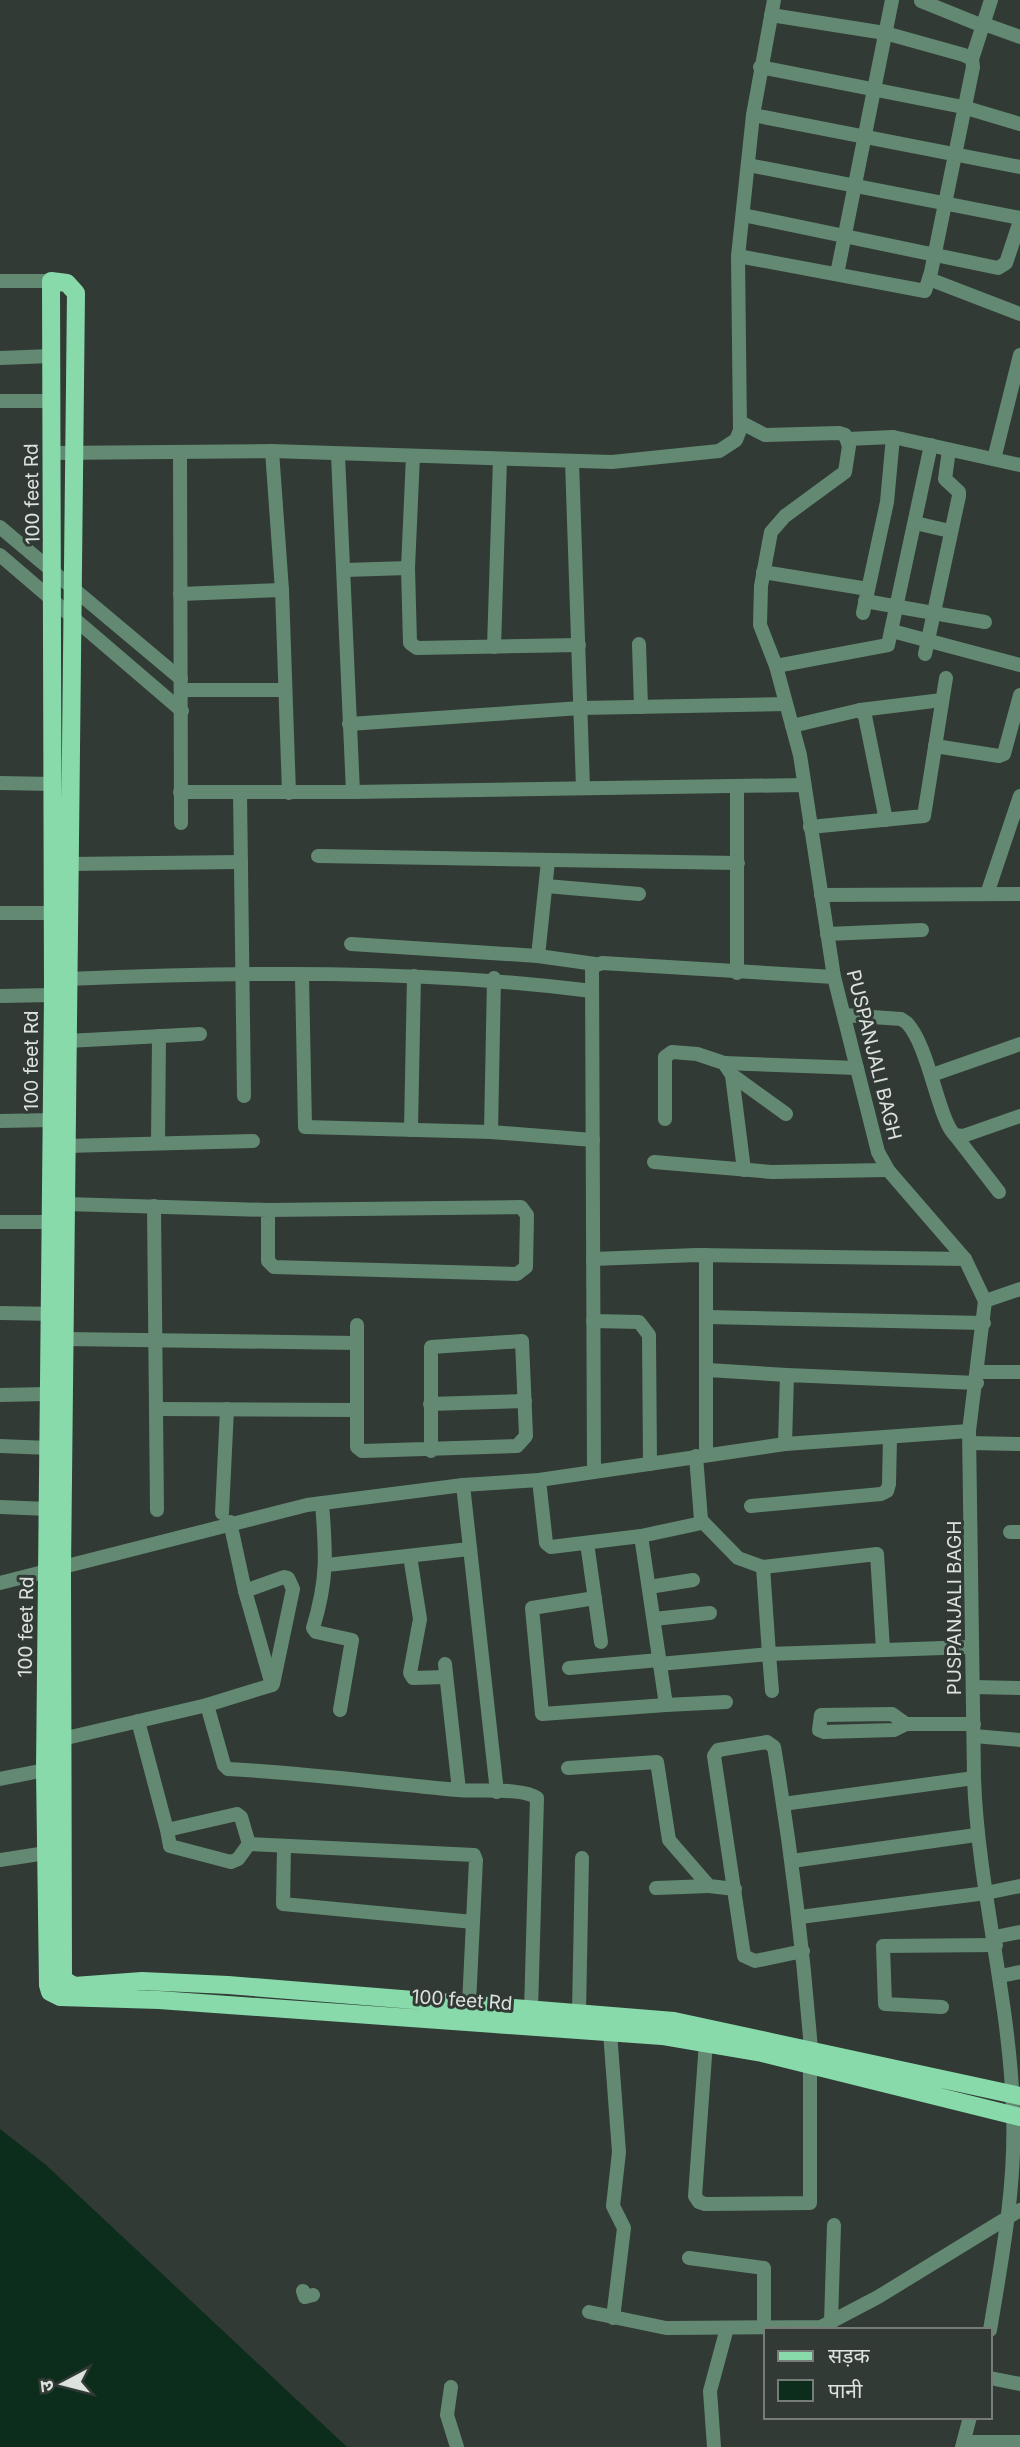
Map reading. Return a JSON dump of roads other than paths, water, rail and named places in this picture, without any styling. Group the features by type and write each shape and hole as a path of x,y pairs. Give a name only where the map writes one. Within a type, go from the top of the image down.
{"main road":[{"name":"100 feet Rd","path":"51,281 54,572 51,1223 58,1314 47,1394 48,1509 54,1571 45,1770 50,1992 60,1997 159,2000 709,2038"},
{"path":"51,281 66,283 76,293 72,453 66,1204 58,1314 65,1339 54,1571 62,1739 62,1966 65,1982 74,1986 142,1981 229,1985 674,2021 709,2038 810,2059 1016,2095"},
{"path":"810,2059 1017,2116"}],"street":[{"path":"52,453 180,454 272,451 338,455 636,461 711,453 736,440 740,422 738,256 753,115 774,0"},
{"path":"837,274 892,0"},
{"path":"738,256 922,291 926,289 973,67 972,60 991,0"},
{"path":"921,1 1020,37"},
{"path":"771,15 885,33 972,60"},
{"path":"760,67 963,107 1020,124"},
{"path":"753,115 1020,167"},
{"path":"743,215 1000,268 1006,263 1020,219 748,165"},
{"path":"929,279 1020,314"},
{"path":"0,281 51,281"},
{"path":"994,459 1017,382 1020,355"},
{"path":"0,358 51,356"},
{"path":"0,401 52,401"},
{"path":"740,422 765,435 839,433 847,439 893,437 1020,465"},
{"path":"865,601 887,502 893,437"},
{"name":"PUSPANJALI BAGH","path":"847,439 849,452 845,472 776,525 768,541 763,572 761,631 776,666 792,726 834,977 878,1152 888,1170 964,1259 985,1301 970,1437 976,1835 1014,2039 1017,2116 1014,2213 989,2328"},
{"path":"776,666 885,648 898,607 931,445"},
{"path":"925,654 959,494 945,479 949,450"},
{"path":"272,451 282,590 289,793"},
{"path":"180,454 181,823"},
{"path":"338,455 353,792"},
{"path":"413,456 407,633 413,646 579,645"},
{"path":"494,647 500,459"},
{"path":"572,461 583,789"},
{"path":"915,523 950,531"},
{"path":"0,527 181,685 285,690"},
{"path":"0,555 182,711"},
{"path":"345,570 408,568"},
{"path":"763,572 865,601 985,622"},
{"path":"180,594 282,590"},
{"path":"892,631 1020,665"},
{"path":"639,644 641,707"},
{"path":"810,827 924,816 946,678"},
{"path":"935,746 1004,754 1020,695"},
{"path":"792,726 860,710 942,700"},
{"path":"349,724 581,708 786,704"},
{"path":"860,710 865,716 887,820"},
{"path":"0,783 53,784"},
{"path":"180,792 289,793 804,785"},
{"path":"737,786 737,973"},
{"path":"240,792 244,1096"},
{"path":"987,894 1020,796"},
{"path":"318,856 738,863"},
{"path":"538,956 548,861"},
{"path":"68,864 241,862"},
{"path":"546,886 639,894"},
{"path":"821,895 1020,894"},
{"path":"0,913 53,913"},
{"path":"827,934 922,930"},
{"path":"351,944 538,956 595,964 834,977"},
{"path":"594,1472 591,969 595,964"},
{"path":"67,979 243,975 414,976 494,978 592,990"},
{"path":"302,976 305,1127 491,1132 593,1140"},
{"path":"411,1130 414,976"},
{"path":"491,1132 494,978"},
{"path":"0,996 53,995"},
{"path":"845,1015 901,1019 907,1023 932,1075 949,1128 999,1192"},
{"path":"67,1041 200,1034"},
{"path":"158,1142 159,1036"},
{"path":"932,1075 1020,1044"},
{"path":"665,1119 667,1053 697,1054 728,1069 786,1114"},
{"path":"728,1069 857,1068"},
{"path":"728,1069 744,1170"},
{"path":"955,1135 964,1136 1020,1116"},
{"path":"0,1121 52,1120"},
{"path":"66,1146 253,1141"},
{"path":"654,1162 744,1170 888,1170"},
{"path":"66,1204 268,1210 521,1206 527,1215 526,1267 517,1274 274,1267 268,1261 268,1210"},
{"path":"154,1206 158,1510"},
{"path":"0,1222 51,1223"},
{"path":"593,1259 706,1255 964,1259"},
{"path":"706,1255 708,1370 701,1455 701,1520 738,1558 763,1567 877,1554 883,1649"},
{"path":"985,1301 1020,1289"},
{"path":"0,1313 58,1314"},
{"path":"707,1317 984,1322"},
{"path":"593,1321 639,1322 649,1335 650,1464"},
{"path":"357,1325 359,1450 431,1451 517,1446 526,1436 524,1346 518,1339 431,1347 431,1451"},
{"path":"65,1339 356,1343"},
{"path":"708,1370 787,1375 977,1378 1020,1372"},
{"path":"785,1444 787,1375"},
{"path":"0,1395 47,1394"},
{"path":"430,1404 525,1401"},
{"path":"156,1409 357,1410"},
{"path":"227,1409 226,1518 272,1685"},
{"path":"0,1583 54,1571 226,1518 322,1503 463,1485 539,1480 785,1444 890,1437 970,1437 1020,1444"},
{"path":"751,1506 881,1494 887,1491 889,1484 890,1437"},
{"path":"0,1446 49,1448"},
{"path":"539,1480 546,1543 557,1548 641,1536 697,1524 701,1520"},
{"path":"463,1485 497,1792"},
{"path":"322,1503 327,1566 325,1588 313,1628 316,1632 352,1640 340,1710"},
{"path":"0,1507 48,1509"},
{"path":"641,1536 666,1705"},
{"path":"587,1543 601,1642"},
{"path":"327,1566 470,1549"},
{"path":"410,1556 420,1619 410,1673 413,1678 446,1671 459,1790"},
{"path":"763,1567 772,1690"},
{"path":"245,1591 284,1577 288,1578 293,1589 272,1685"},
{"path":"649,1587 693,1580"},
{"path":"595,1598 532,1608 541,1714 726,1702"},
{"path":"654,1619 710,1613"},
{"path":"569,1668 769,1654 972,1647"},
{"path":"62,1739 207,1705 272,1685"},
{"path":"973,1687 1020,1688"},
{"path":"207,1705 224,1765 228,1769 329,1775 459,1790 531,1794 539,1807 531,2011"},
{"path":"906,1724 894,1730 824,1732 819,1730 818,1719 821,1716 891,1714 906,1724 974,1730 1020,1740"},
{"path":"138,1721 170,1846 231,1862 238,1859 249,1844"},
{"path":"709,2038 695,2196 699,2202 705,2204 810,2203 810,2059 803,1951 792,1861 772,1744 767,1742 715,1752 747,1959 755,1961 803,1951"},
{"path":"568,1768 657,1762 669,1840 709,1886"},
{"path":"0,1779 45,1770"},
{"path":"783,1804 974,1778"},
{"path":"167,1830 237,1814 241,1817 249,1844"},
{"path":"792,1861 976,1835"},
{"path":"249,1844 474,1855 477,1860 469,2004"},
{"path":"284,1847 283,1904 473,1922"},
{"path":"0,1860 46,1853"},
{"path":"579,2012 582,1858"},
{"path":"656,1888 709,1886 735,1889"},
{"path":"800,1917 986,1894 1020,1886"},
{"path":"942,2007 885,2004 883,1946 995,1941 1020,1932"},
{"path":"1001,1976 1020,1972"},
{"path":"610,2032 619,2152 613,2206 624,2223 613,2318"},
{"path":"590,2312 658,2328 814,2327 831,2323 1014,2213"},
{"path":"831,2323 834,2225"},
{"path":"689,2258 764,2268 764,2327"},
{"path":"714,2447 710,2391 727,2328"},
{"path":"992,2378 1020,2384"},
{"path":"451,2387 447,2414 457,2447"},
{"path":"970,2419 964,2444 1020,2442"}],"water":[{"path":"0,2129 46,2165 347,2447 0,2447"}]}
